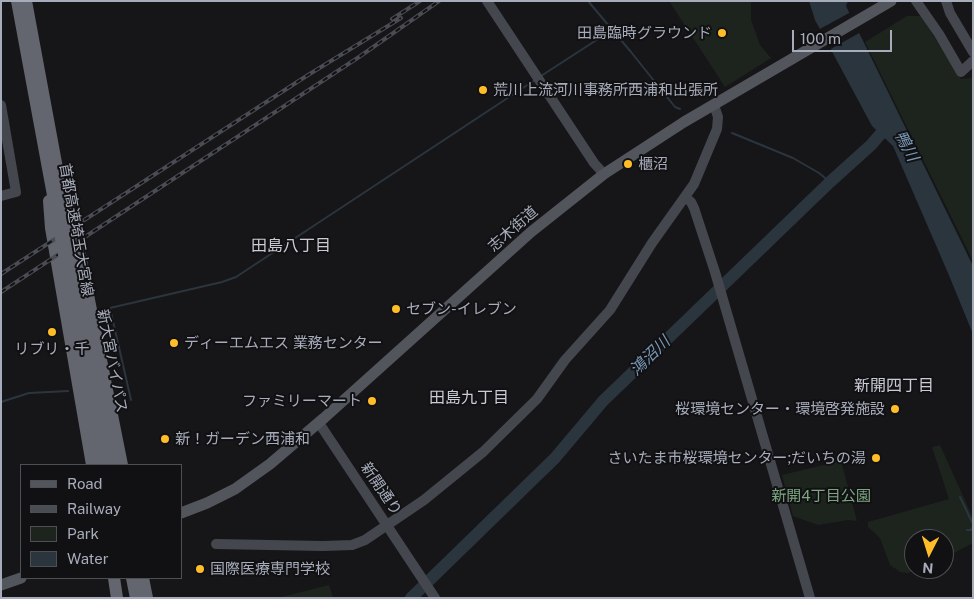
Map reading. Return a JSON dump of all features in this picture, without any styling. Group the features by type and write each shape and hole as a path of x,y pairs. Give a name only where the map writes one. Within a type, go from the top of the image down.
{"highway":[{"path":"11,1 50,207 51,228 92,464"},
{"name":"首都高速埼玉大宮線","path":"17,1 101,464"},
{"name":"首都高速埼玉大宮線","path":"26,1 113,464"},
{"path":"32,1 68,204 74,220 122,464"},
{"name":"新大宮バイパス","path":"68,204 69,222 113,464"},
{"name":"新大宮バイパス","path":"50,207 101,464"},
{"path":"114,579 117,598"},
{"path":"122,579 126,598"},
{"path":"134,579 137,598"},
{"path":"143,579 147,598"}],"main road":[{"name":"志木街道","path":"182,513 235,489 270,464 532,232 604,174 684,122 891,1"},
{"path":"1,585 20,578"}],"street":[{"path":"487,1 594,163 604,174"},
{"path":"916,1 939,34 961,72 973,61"},
{"path":"946,1 950,13 973,52"},
{"path":"1,105 16,192 1,196"},
{"path":"216,544 352,545 365,540 424,500 483,452 537,399 565,360 610,310 652,243 694,184 717,128 718,117 714,105"},
{"path":"685,197 692,203 715,272 810,598"},
{"name":"新開通り","path":"319,422 435,597"}],"green space":[{"name":"田島臨時グラウンド","path":"669,1 751,1 751,20 760,45 771,58 725,87"},
{"path":"907,16 921,16 961,79 973,78 973,261 865,42"},
{"path":"940,445 973,518 973,543 954,553 954,529 904,529 904,572 900,572 890,565 880,538 868,527 868,522 949,499 932,447"},
{"name":"新開4丁目公園","path":"841,461 857,521 848,520 818,525 793,516 782,475"},
{"path":"329,585 333,598 282,598 282,597"}],"water":[{"name":"鴨川","path":"809,1 848,1 846,6 973,266 973,334 893,146 872,126 815,20"}],"pier":[{"path":"851,12 861,32 829,50 818,30"}],"waterway":[{"path":"588,1 675,107 680,109"},
{"path":"541,76 612,30"},
{"path":"131,400 110,308 222,282 236,277 535,80"},
{"name":"鴻沼川","path":"411,598 555,458 603,401 830,182 871,145 890,123"},
{"path":"732,133 793,158 819,173 830,182"},
{"path":"1,402 29,393 68,391"},
{"path":"960,497 973,524"},
{"path":"967,530 971,530 973,527"}],"railway":[{"path":"392,19 420,1"},
{"path":"1,292 359,57 439,1"},
{"path":"1,274 308,75 401,18"}],"place":[{"name":"田島臨時グラウンド","path":"722,33"},
{"name":"荒川上流河川事務所西浦和出張所","path":"483,90"},
{"name":"櫃沼","path":"628,164"},
{"name":"セブン-イレブン","path":"396,309"},
{"name":"リブリ・千","path":"52,332"},
{"name":"ディーエムエス 業務センター","path":"174,343"},
{"name":"ファミリーマート","path":"372,401"},
{"name":"桜環境センター・環境啓発施設","path":"895,409"},
{"name":"新！ガーデン西浦和","path":"165,439"},
{"name":"さいたま市桜環境センター;だいちの湯","path":"876,458"},
{"name":"国際医療専門学校","path":"200,569"}],"district":[{"name":"田島八丁目","path":"291,246"},
{"name":"新開四丁目","path":"894,386"},
{"name":"田島九丁目","path":"469,398"}]}
